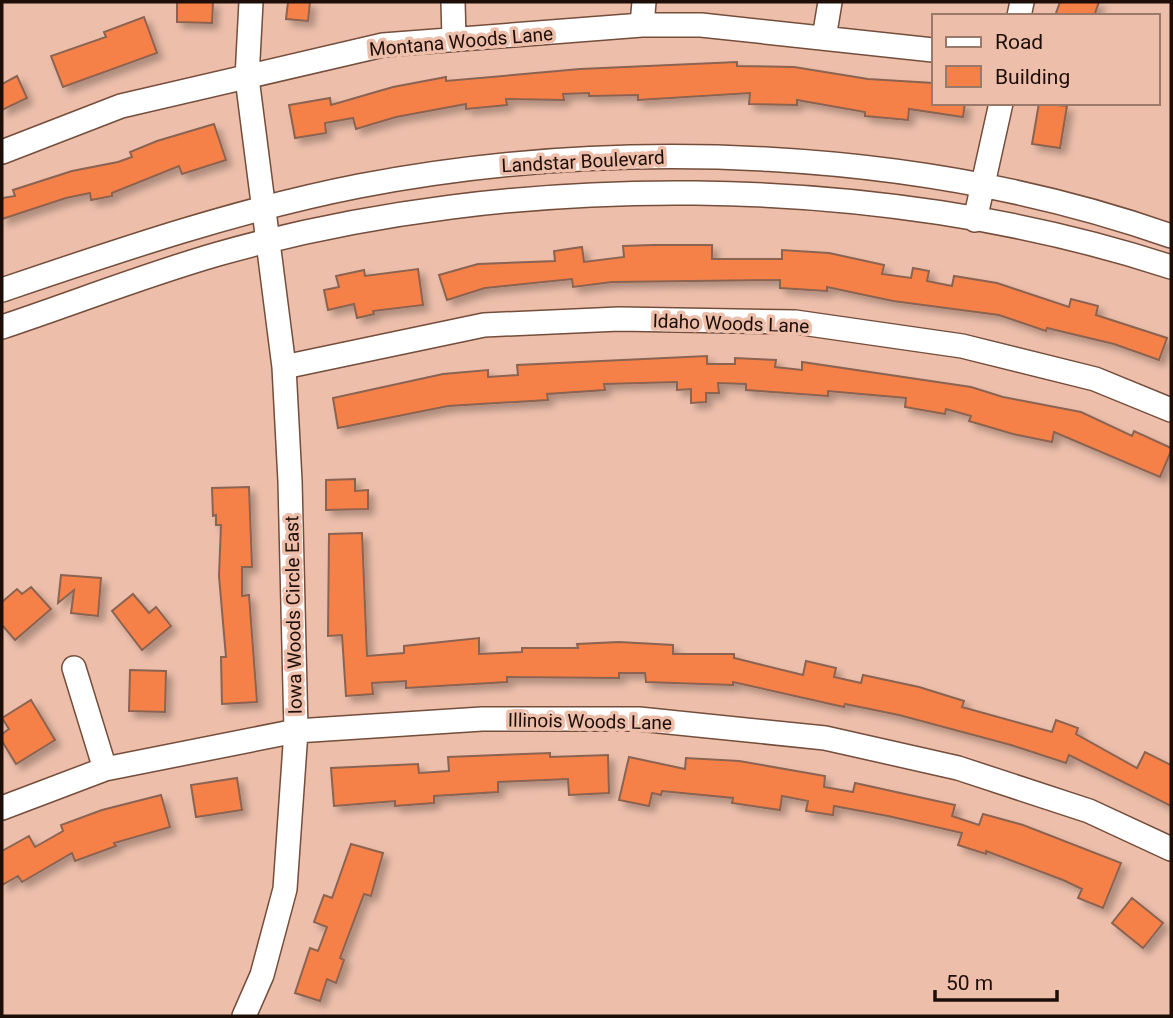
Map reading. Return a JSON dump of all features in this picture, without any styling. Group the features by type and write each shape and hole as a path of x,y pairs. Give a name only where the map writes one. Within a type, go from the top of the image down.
{"street":[{"name":"Iowa Woods Circle East","path":"244,1016 262,975 285,889 296,731 290,481 284,367 247,78 251,2"},
{"path":"453,2 454,39"},
{"path":"642,25 645,2"},
{"path":"824,38 830,2"},
{"name":"Montana Woods Lane","path":"2,152 121,106 383,45 642,25 701,25 932,50"},
{"path":"975,220 1000,105"},
{"name":"Landstar Boulevard","path":"2,290 185,228 359,186 473,168 589,159 680,157 833,164 984,185 1101,211 1171,236"},
{"name":"Landstar Boulevard","path":"2,327 218,254 369,221 492,201 575,195 696,193 841,201 975,220 1095,242 1171,267"},
{"name":"Idaho Woods Lane","path":"284,367 484,325 619,319 795,322 962,346 1095,379 1171,410"},
{"path":"74,668 105,769"},
{"name":"Illinois Woods Lane","path":"2,808 105,769 296,731 482,719 639,719 825,738 958,768 1089,811 1171,849"}],"building":[{"path":"177,2 213,2 212,23 177,22"},
{"path":"288,2 310,2 308,21 286,19"},
{"path":"1060,2 1099,2 1095,14 1056,14"},
{"path":"144,17 157,53 63,87 51,56 106,37 104,32"},
{"path":"737,62 737,66 794,67 868,79 932,83 932,105 965,105 963,117 909,109 908,120 865,116 865,112 797,100 797,105 749,104 750,93 638,100 638,95 563,94 564,100 506,99 507,105 466,109 466,104 396,117 356,129 353,118 325,123 326,133 295,138 289,105 330,98 331,105 393,87 446,77 446,81 580,69"},
{"path":"17,76 27,98 2,110 2,84"},
{"path":"1039,105 1067,106 1060,148 1032,144"},
{"path":"214,124 226,160 182,174 179,166 112,193 112,196 91,200 90,193 66,198 2,219 2,198 15,196 13,190 72,171 118,162 132,157 130,152 157,141"},
{"path":"712,245 712,259 782,259 782,250 829,253 884,265 882,274 911,278 913,268 929,271 927,281 952,286 954,276 997,283 1069,307 1071,299 1098,306 1096,315 1167,338 1159,360 1114,344 1047,328 1046,331 999,315 893,301 827,287 827,291 780,288 780,280 612,282 573,287 572,279 485,288 447,300 439,275 478,264 555,261 554,251 582,247 584,262 624,257 623,246"},
{"path":"418,269 423,305 373,311 374,314 357,318 354,304 328,310 324,290 339,287 336,276 364,270 365,276"},
{"path":"707,356 707,364 735,364 735,358 776,360 775,367 802,370 802,362 971,387 1003,397 1081,412 1132,436 1134,431 1171,448 1171,451 1160,477 1054,432 1052,442 1013,434 969,421 971,416 946,409 945,414 905,407 906,398 828,391 828,396 746,390 746,384 718,383 719,393 706,393 706,402 691,403 691,389 677,390 677,382 604,384 605,390 547,394 548,400 448,406 338,428 333,398 443,374 488,370 488,377 518,375 517,365"},
{"path":"355,479 355,491 368,490 368,509 326,510 326,480"},
{"path":"249,487 252,567 242,567 242,596 249,595 257,702 222,704 221,657 226,657 219,576 221,525 216,525 216,515 213,516 212,488"},
{"path":"362,533 367,656 404,653 404,646 479,638 479,654 522,652 522,648 578,648 577,644 619,642 673,645 673,654 734,654 734,658 803,675 806,661 836,668 834,677 861,683 863,675 919,687 964,701 962,707 1052,732 1056,720 1078,728 1076,734 1137,768 1145,752 1171,765 1171,806 1069,755 1066,763 1011,745 899,715 845,704 844,707 733,682 733,685 646,682 645,673 619,673 619,678 507,677 507,682 406,688 406,681 372,683 373,694 346,696 342,635 328,636 329,534"},
{"path":"61,575 101,578 98,616 71,613 74,590 58,603"},
{"path":"31,587 51,609 15,640 2,625 2,602 17,589 22,594"},
{"path":"133,594 149,613 156,607 171,626 142,650 112,611"},
{"path":"130,670 166,671 165,712 129,711"},
{"path":"31,700 55,740 16,764 2,741 2,734 9,729 2,718"},
{"path":"550,753 550,757 608,755 609,793 569,795 568,779 498,782 498,792 434,796 434,803 395,806 395,801 334,806 331,768 418,764 419,773 449,771 448,757"},
{"path":"629,757 685,769 686,758 739,761 825,776 824,787 853,792 855,783 955,805 952,816 979,825 983,814 1023,825 1121,863 1103,908 1078,898 1082,889 1063,880 986,851 986,854 958,845 962,833 888,816 834,806 833,815 806,811 808,801 782,796 780,810 732,803 733,798 662,791 661,795 652,793 649,806 619,800"},
{"path":"237,778 242,810 196,817 191,785"},
{"path":"161,795 170,827 114,843 116,846 75,861 72,853 22,882 18,876 2,885 2,851 29,836 35,847 63,831 61,825 102,810"},
{"path":"351,844 383,853 371,896 364,894 340,958 344,960 336,983 327,979 320,1001 295,993 310,948 318,951 327,927 314,922 324,895 332,898"},
{"path":"1132,898 1163,923 1143,948 1112,923"}]}
